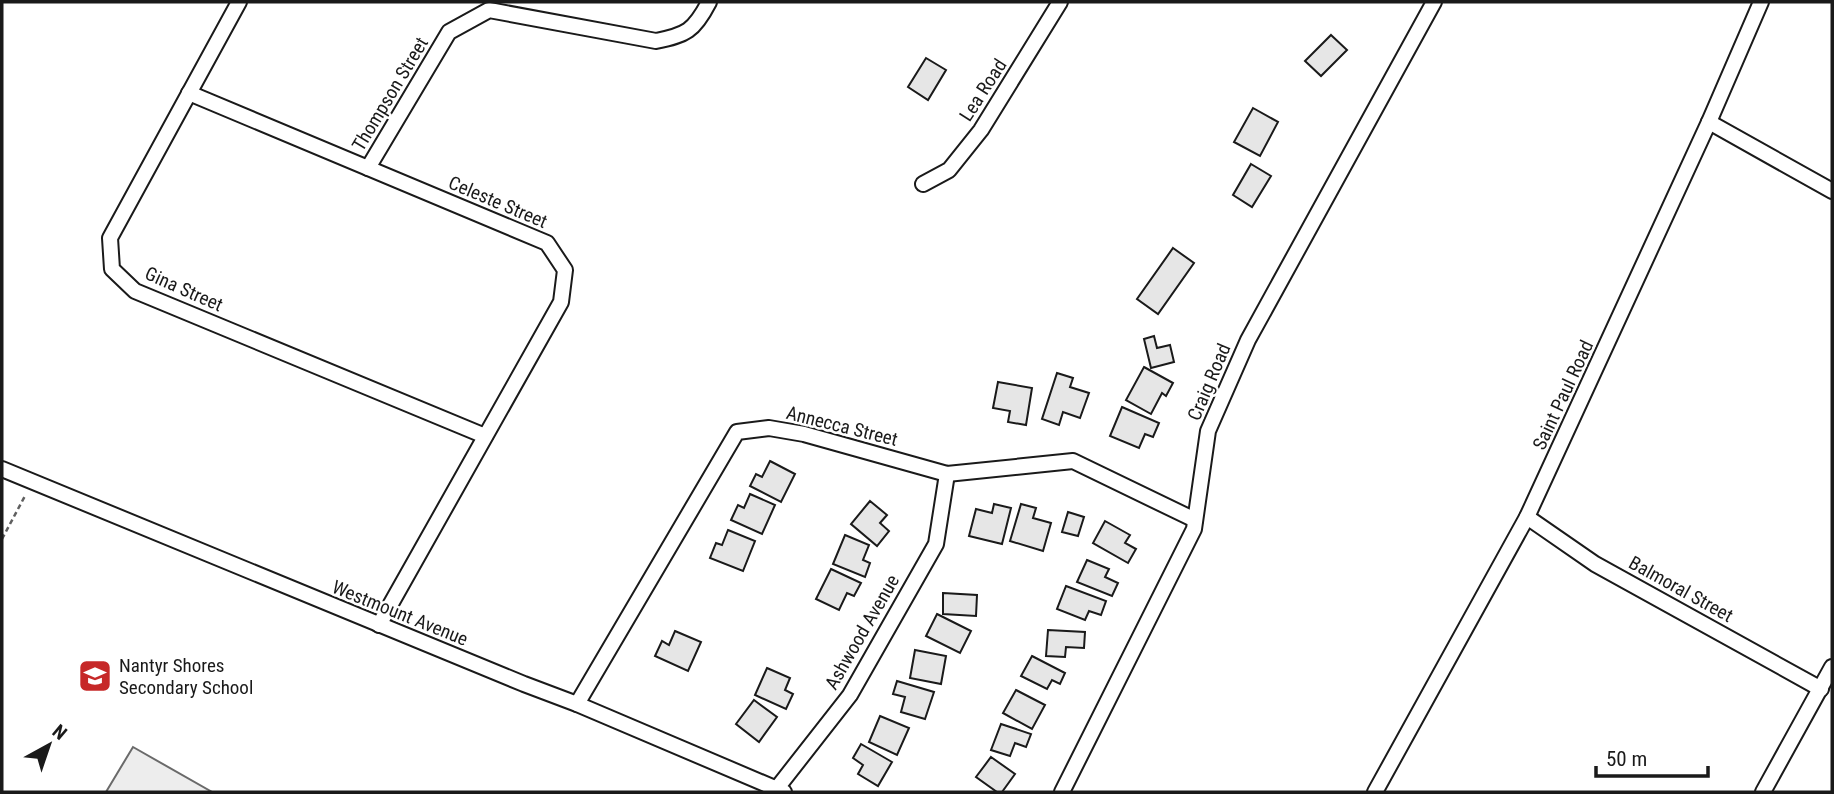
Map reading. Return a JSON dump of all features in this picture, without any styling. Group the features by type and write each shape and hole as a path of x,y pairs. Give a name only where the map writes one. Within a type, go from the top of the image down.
{"street":[{"name":"Gina Street","path":"239,2 110,238 112,269 135,291 485,436"},
{"name":"Thompson Street","path":"368,168 449,33 489,10 656,41 682,36 701,17 709,2"},
{"name":"Lea Road","path":"923,184 949,170 981,130 1060,2"},
{"name":"Craig Road","path":"1062,792 1194,529 1208,431 1248,340 1434,2"},
{"name":"Saint Paul Road","path":"1375,792 1527,517 1709,122 1761,2"},
{"name":"Celeste Street","path":"189,93 547,243 565,270 561,302 379,625"},
{"path":"1709,122 1832,191"},
{"name":"Annecca Street","path":"577,704 737,432 769,428 804,433 947,474 1073,461 1195,520"},
{"name":"Westmount Avenue","path":"2,469 577,704 778,791"},
{"name":"Ashwood Avenue","path":"778,791 850,695 936,544 947,474"},
{"name":"Balmoral Street","path":"1527,517 1595,564 1821,688"},
{"path":"1763,792 1832,667"}],"path":[{"path":"2,539 32,481"}],"shaded area":[{"path":"133,747 212,792 106,792"}],"building":[{"path":"1331,35 1347,50 1321,76 1305,61"},
{"path":"926,58 946,70 928,100 908,87"},
{"path":"1253,108 1278,122 1260,156 1234,142"},
{"path":"1251,164 1271,176 1252,207 1233,195"},
{"path":"1173,248 1194,263 1158,314 1137,299"},
{"path":"1154,336 1157,348 1170,345 1174,362 1151,368 1144,339"},
{"path":"1144,367 1173,383 1166,396 1162,393 1151,414 1126,400"},
{"path":"1057,373 1073,378 1070,387 1089,393 1080,418 1063,412 1059,425 1042,419"},
{"path":"998,382 1032,388 1026,425 1008,422 1010,411 993,408"},
{"path":"1122,407 1159,423 1153,437 1145,434 1139,448 1110,436"},
{"path":"770,461 795,474 781,502 750,486 756,474 762,477"},
{"path":"750,494 775,505 762,534 731,520 738,505 744,508"},
{"path":"870,501 887,515 880,523 889,531 877,546 851,524"},
{"path":"994,504 1011,508 1002,544 969,536 976,509 992,513"},
{"path":"1021,504 1036,508 1033,518 1051,523 1043,551 1010,541"},
{"path":"1068,512 1084,517 1078,536 1062,532"},
{"path":"1105,521 1130,535 1125,543 1136,549 1128,563 1093,543"},
{"path":"728,530 755,541 743,571 710,558 716,543 722,545"},
{"path":"845,535 869,545 863,560 870,563 865,577 833,564"},
{"path":"1087,560 1109,569 1105,577 1118,583 1112,596 1077,582"},
{"path":"831,569 861,583 854,596 847,593 839,610 816,599"},
{"path":"1066,586 1106,601 1101,615 1089,611 1085,620 1057,609"},
{"path":"943,593 977,595 976,616 943,614"},
{"path":"937,614 971,631 960,653 926,636"},
{"path":"1048,630 1085,632 1084,648 1066,647 1065,657 1046,656"},
{"path":"675,631 701,642 688,671 655,656 662,641 669,645"},
{"path":"915,650 946,656 941,684 910,678"},
{"path":"1032,656 1065,673 1060,684 1052,680 1047,689 1021,676"},
{"path":"767,668 790,678 785,690 793,694 786,709 755,695"},
{"path":"897,681 934,692 925,719 901,712 905,697 893,694"},
{"path":"1016,690 1045,705 1032,729 1003,713"},
{"path":"754,700 777,717 759,742 736,724"},
{"path":"880,716 909,728 897,755 869,742"},
{"path":"1001,724 1031,734 1026,747 1015,743 1010,756 991,750"},
{"path":"861,744 892,762 878,786 858,774 863,765 853,758"},
{"path":"991,757 1015,774 1002,792 997,792 976,777"}],"place":[{"name":"Nantyr Shores Secondary School","path":"95,676"}]}
